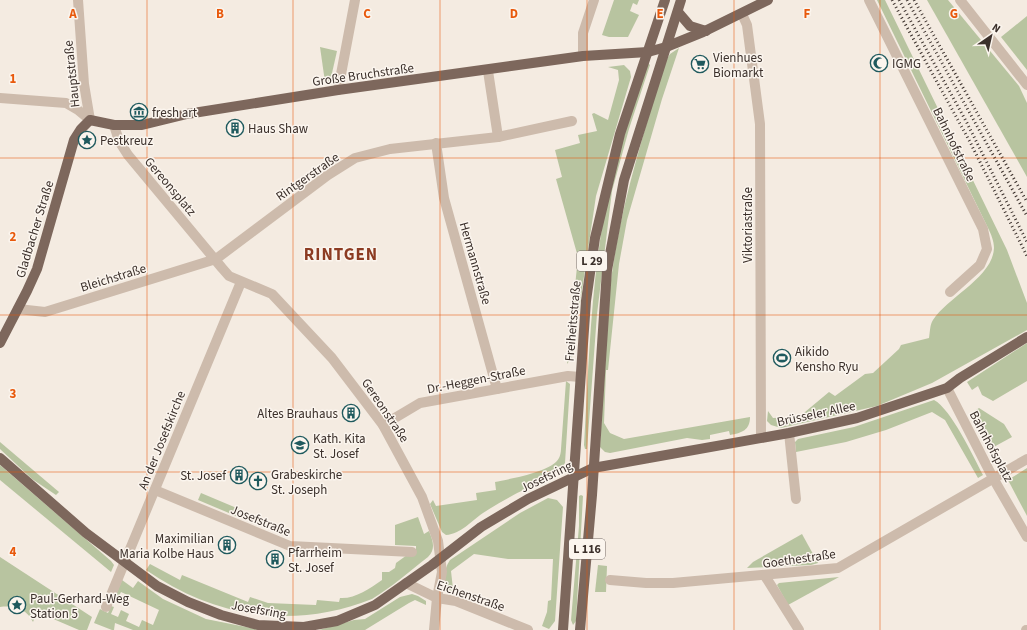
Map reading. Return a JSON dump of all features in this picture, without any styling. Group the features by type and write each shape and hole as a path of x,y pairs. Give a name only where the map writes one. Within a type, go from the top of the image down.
{"main road":[{"name":"Freiheitsstraße","path":"563,630 572,477 576,448 586,301 595,238 620,134 664,0"},
{"path":"666,47 681,0"},
{"name":"Große Bruchstraße","path":"90,120 114,125 142,125 187,114 338,90 583,56 648,52 666,47 706,31 768,0"},
{"path":"678,12 690,26 706,31"},
{"name":"L 29","path":"593,468 607,270 624,180 666,47"},
{"name":"Gladbacher Straße","path":"0,343 3,331 18,309 37,269 74,140 81,129 90,120"},
{"name":"Brüsseler Allee","path":"593,468 789,433 857,418 947,388 960,378 1027,336"},
{"name":"Josefsring","path":"0,458 86,533 124,563 157,586 206,610 258,625 290,628 337,621 375,605 487,523 528,499 593,468"},
{"name":"L 116","path":"580,630 593,468"}],"street":[{"name":"Hauptstraße","path":"78,0 84,84 90,120"},
{"path":"338,90 355,0"},
{"path":"583,56 583,32 594,0"},
{"name":"Bahnhofstraße","path":"869,0 983,229 987,249 980,265 950,292"},
{"path":"960,0 1027,84"},
{"name":"Viktoriastraße","path":"742,14 747,25 760,124 761,438"},
{"path":"488,70 498,137"},
{"path":"0,98 66,103 78,110 90,120"},
{"name":"Rintgerstraße","path":"216,259 328,174 356,158 390,148 498,137 572,121"},
{"name":"Gereonsplatz","path":"114,125 119,141 128,155 216,259"},
{"name":"Hermannstraße","path":"436,143 444,198 497,389"},
{"name":"Gereonstraße","path":"216,259 229,276 272,294 303,326 358,391 382,425 422,498 438,541 442,572 437,598 434,630"},
{"name":"Bleichstraße","path":"18,309 45,312 216,259"},
{"name":"An der Josefskirche","path":"106,607 241,282"},
{"name":"Dr.-Heggen-Straße","path":"382,425 420,403 568,376 580,377"},
{"name":"Bahnhofsplatz","path":"947,388 993,478 1027,537"},
{"path":"789,433 796,499"},
{"name":"Goethestraße","path":"610,580 646,583 673,583 765,576 838,568 1027,459"},
{"name":"Josefstraße","path":"155,490 290,546 412,552"},
{"path":"765,576 799,630"},
{"name":"Eichenstraße","path":"406,583 437,598 456,601 528,630"}],"green space":[{"path":"614,0 639,0 637,5 633,3 630,11 639,15 628,37 609,37 602,35"},
{"path":"877,0 885,0 1007,250 1027,303 1027,330 932,383 877,406 781,428 771,425 767,421 768,411 773,418 799,417 829,392 835,396 865,374 873,373 899,349 901,345 929,338 932,322 940,311 978,277 992,258 994,245 990,233"},
{"path":"927,0 948,0 1019,86 1027,103 1027,177"},
{"path":"1027,16 1027,70 1001,37"},
{"path":"320,47 337,51 330,82 325,82"},
{"path":"679,48 662,99 627,220 619,264 608,370 606,370 604,423 610,433 624,439 750,417 750,421 747,428 742,432 730,435 729,431 710,435 710,439 702,440 687,438 610,453 605,452 600,447 606,325 615,253 631,181 665,62 670,54"},
{"path":"648,63 650,65 629,129 612,191 597,314 587,449 585,449 589,349 594,285 603,222 617,159"},
{"path":"624,65 630,71 631,77 596,196 572,357 567,364 578,257 556,179 562,177 555,150 580,143 578,135 597,131 592,114 594,113 608,120 619,80 618,70 608,67"},
{"path":"1027,343 1027,381 993,401 982,395 978,386 972,390 967,382"},
{"path":"566,381 570,384 565,463 554,474 483,513 461,530 446,535 442,532 430,504 433,500 436,506 477,500 476,493 496,490 495,482 520,477 539,471 555,463 559,458 561,450"},
{"path":"934,400 941,405 954,423 968,445 983,475 978,478 945,420 932,412 886,430 846,442 796,452 795,442 798,439 854,427"},
{"path":"979,408 1004,424 1012,437 990,449 970,414"},
{"path":"0,442 59,492 56,495 32,479 0,449"},
{"path":"0,465 111,561 114,565 111,572 0,480"},
{"path":"1027,468 1027,516 1008,480"},
{"path":"201,493 239,509 236,516 198,500"},
{"path":"579,496 583,496 576,621 573,625 571,620 579,526"},
{"path":"548,498 557,500 563,507 555,621 549,629 542,626 547,612 548,601 551,600 553,559 508,559 474,554 451,571 453,589 466,595 461,598 451,592 445,582 445,571 450,560 520,513"},
{"path":"418,517 424,534 429,531 432,538 433,548 431,554 394,584 372,599 343,609 313,614 284,616 256,614 227,608 199,599 172,586 146,570 150,564 180,580 182,575 248,602 250,597 268,603 316,605 317,600 339,602 340,598 356,595 382,580 382,572 389,572 395,568 396,563 407,555 416,555 416,546 395,545 395,525"},
{"path":"802,534 818,563 811,565 747,568 753,562"},
{"path":"0,557 92,617 87,630 79,630 37,612 33,622 24,611 20,609 15,607 0,607"},
{"path":"598,565 607,566 606,592 595,592"},
{"path":"839,577 788,605 777,585 779,583"},
{"path":"122,580 133,588 138,581 163,599 206,619 261,630 133,630 115,623 114,630 112,630 94,623 100,609 108,613 111,606 114,607 111,614 118,617 121,610 129,614 126,621 139,627 142,620 153,625 159,610 121,592 118,598 115,597"},
{"path":"412,594 426,601 426,605 415,600 365,630 319,630 354,620 365,619 400,597"}],"railway":[{"path":"892,0 970,142 1027,256"},
{"path":"899,0 967,123 1027,242"},
{"path":"907,0 1027,216"},
{"path":"914,0 1027,202"}],"place":[{"name":"IGMG","path":"879,63"},
{"name":"Vienhues Biomarkt","path":"700,64"},
{"name":"fresh art","path":"139,112"},
{"name":"Haus Shaw","path":"235,128"},
{"name":"Pestkreuz","path":"87,140"},
{"name":"Aikido Kensho Ryu","path":"782,358"},
{"name":"Altes Brauhaus","path":"351,413"},
{"name":"Kath. Kita St. Josef","path":"300,445"},
{"name":"St. Josef","path":"239,475"},
{"name":"Grabeskirche St. Joseph","path":"258,481"},
{"name":"Maximilian Maria Kolbe Haus","path":"227,545"},
{"name":"Pfarrheim St. Josef","path":"275,559"},
{"name":"Paul-Gerhard-Weg Station 5","path":"17,605"}],"district":[{"name":"RINTGEN","path":"341,254"}]}
